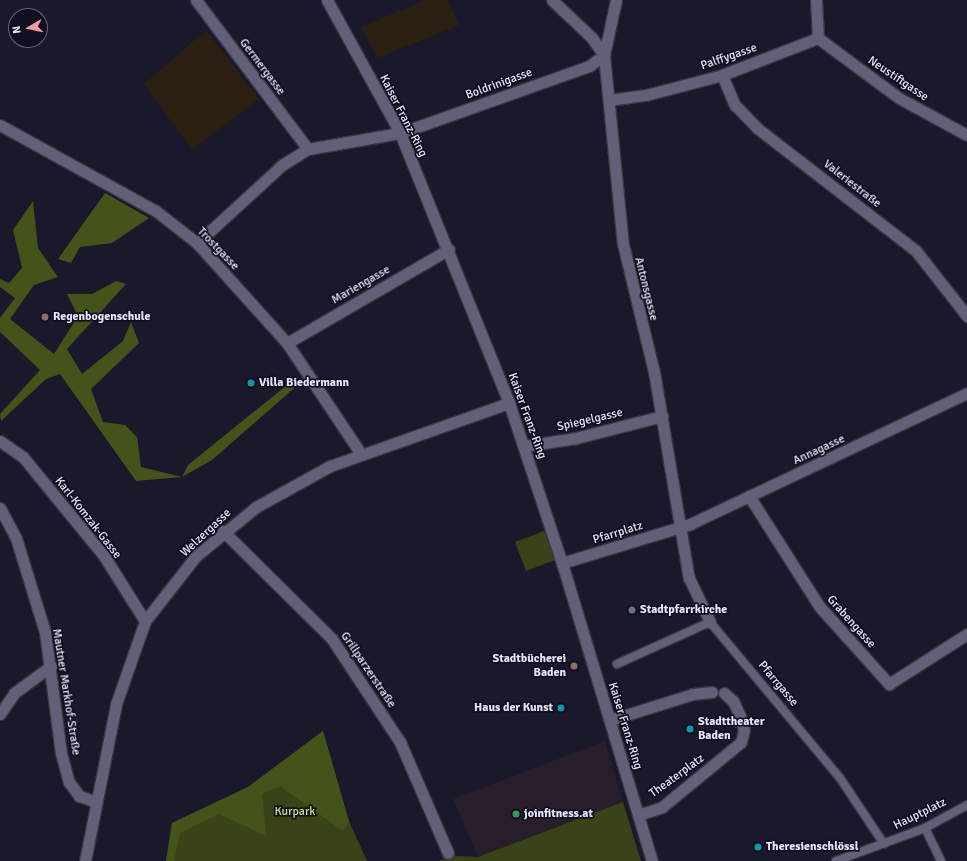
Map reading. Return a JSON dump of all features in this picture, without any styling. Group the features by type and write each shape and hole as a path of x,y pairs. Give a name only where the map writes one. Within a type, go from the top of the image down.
{"street":[{"name":"Germergasse","path":"196,0 308,149"},
{"name":"Kaiser Franz-Ring","path":"327,0 400,133 449,249 510,403 562,563 652,861"},
{"path":"552,0 592,38 604,55"},
{"path":"604,55 616,0"},
{"path":"816,0 818,38"},
{"name":"Palffygasse","path":"609,100 646,96 722,75 818,38"},
{"name":"Neustiftgasse","path":"818,38 899,98 967,134"},
{"name":"Boldrinigasse","path":"308,149 400,133 589,66 604,55"},
{"name":"Antonsgasse","path":"604,55 625,257 662,416 681,527"},
{"name":"Valeriestraße","path":"722,75 735,105 757,128 916,251 967,316"},
{"name":"Trostgasse","path":"0,125 156,211 197,243 287,343 361,454"},
{"path":"197,243 282,164 308,149"},
{"name":"Mariengasse","path":"287,343 449,249"},
{"name":"Annagasse","path":"681,527 967,394"},
{"name":"Welzergasse","path":"85,861 94,801 116,704 145,621 196,556 223,531 256,507 361,454 510,403"},
{"name":"Spiegelgasse","path":"524,446 576,438 662,416"},
{"name":"Karl-Komzak-Gasse","path":"0,441 23,457 104,556 145,621"},
{"name":"Grabengasse","path":"749,496 819,606 889,684 967,634"},
{"name":"Mautner Markhof-Straße","path":"0,508 16,538 31,583 51,666 61,753 69,782 79,796 94,801"},
{"name":"Pfarrplatz","path":"562,563 681,527"},
{"name":"Pfarrgasse","path":"681,527 689,578 710,622 840,778 884,844"},
{"name":"Grillparzerstraße","path":"223,531 332,638 400,742 448,853"},
{"path":"617,664 710,622"},
{"path":"0,714 14,693 51,666"},
{"path":"610,720 693,694 712,692"},
{"name":"Theaterplatz","path":"638,814 662,806 741,742 744,730 740,716 734,700 724,693"},
{"name":"Hauptplatz","path":"836,861 865,848 884,844 925,828 967,805"},
{"path":"925,828 941,861"}],"shaded area":[{"path":"425,0 448,0 459,25 378,58 361,27"},
{"path":"206,30 259,99 192,150 144,84"},
{"path":"605,741 623,802 478,857 453,799"}],"green space":[{"path":"105,193 149,218 112,243 80,247 71,263 58,259"},
{"path":"33,201 38,248 58,277 34,285 10,319 54,354 78,316 67,294 92,294 116,281 126,284 67,349 82,374 123,341 131,322 139,343 91,389 103,422 125,425 137,437 141,467 182,477 136,481 60,374 46,379 1,421 0,414 40,370 0,332 0,318 15,298 0,287 0,279 9,283 22,268 13,230"},
{"path":"297,377 300,383 212,460 182,477 188,465"},
{"path":"544,531 555,560 526,571 515,542"},
{"name":"Kurpark","path":"323,731 349,821 367,861 166,861 172,823 248,787"},
{"path":"323,731 349,822 343,831 280,786 262,794 266,836 219,814 180,833 174,861 166,861 172,823 248,787"},
{"path":"623,802 641,861 438,861 455,856 478,857"}],"place":[{"name":"Regenbogenschule","path":"45,317"},
{"name":"Villa Biedermann","path":"251,383"},
{"name":"Stadtpfarrkirche","path":"632,610"},
{"name":"Stadtbücherei Baden","path":"574,666"},
{"name":"Haus der Kunst","path":"561,708"},
{"name":"Stadttheater Baden","path":"690,729"},
{"name":"joinfitness.at","path":"516,814"},
{"name":"Theresienschlössl","path":"758,847"}]}
